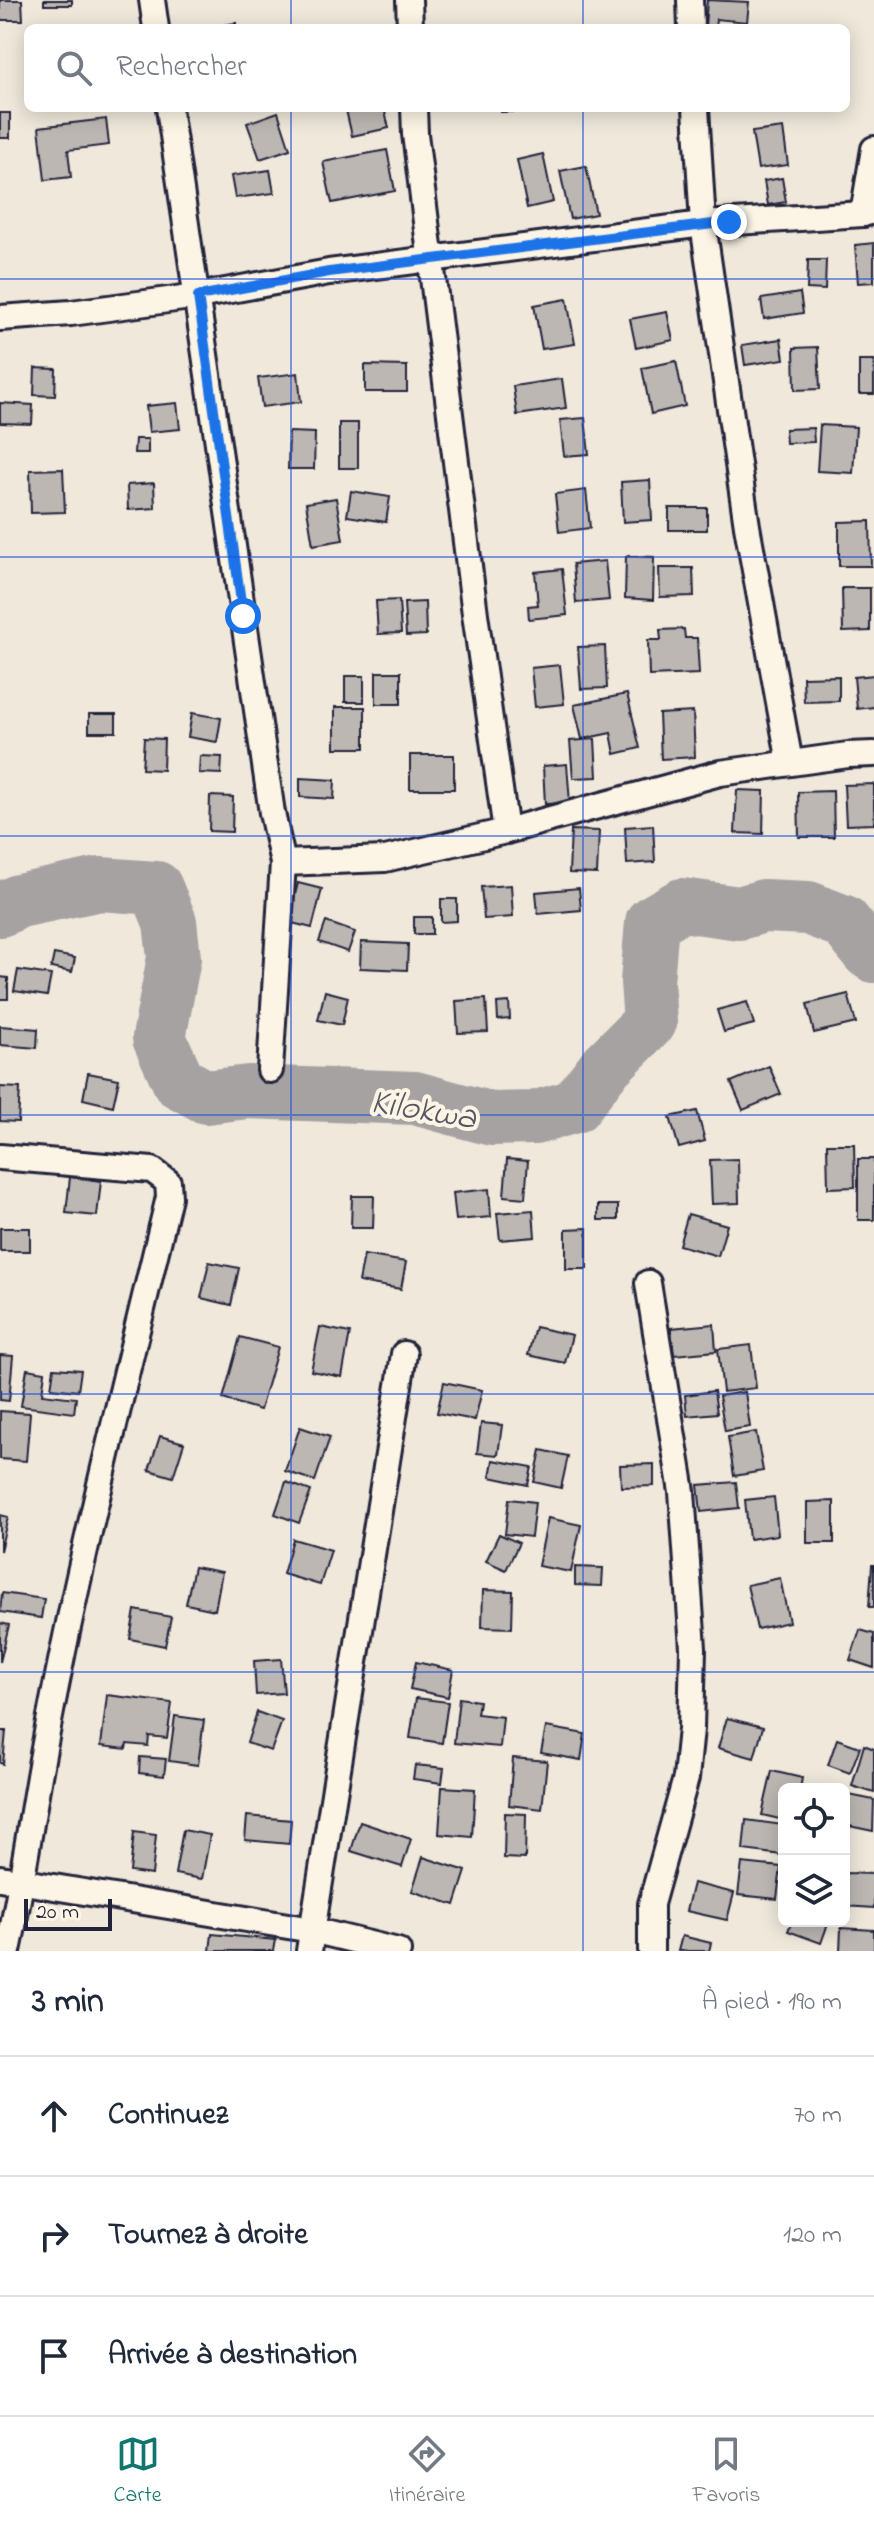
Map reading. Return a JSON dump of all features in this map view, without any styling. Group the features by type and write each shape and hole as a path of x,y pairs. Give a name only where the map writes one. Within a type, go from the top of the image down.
{"street":[{"path":"152,0 155,24"},
{"path":"409,0 410,24"},
{"path":"690,0 691,24"},
{"path":"170,112 272,813 283,863 270,1070"},
{"path":"414,112 475,614 506,831"},
{"path":"696,112 703,224 747,526 790,763"},
{"path":"0,318 71,313 198,296 329,272 703,224 869,213 874,149"},
{"path":"283,863 385,859 506,831 720,773 874,754"},
{"path":"0,1157 152,1170 168,1182 169,1197 88,1539 43,1754 11,1879 8,1951"},
{"path":"648,1283 682,1492 693,1648 686,1778 651,1904 651,1951"},
{"path":"310,1940 386,1450 404,1354"},
{"path":"11,1879 310,1940 398,1951"}],"building":[{"path":"0,0 22,0 23,20 0,20"},
{"path":"44,0 72,0 72,5 44,5"},
{"path":"707,0 749,2 747,22 716,19 715,24 705,24"},
{"path":"278,112 290,149 260,159 247,123"},
{"path":"346,112 385,112 389,128 352,136"},
{"path":"0,113 10,113 10,138 0,138"},
{"path":"106,119 109,145 68,150 71,177 45,180 39,127"},
{"path":"783,128 788,165 758,169 752,132"},
{"path":"387,150 395,191 332,203 323,162"},
{"path":"543,154 553,202 527,208 517,160"},
{"path":"586,166 596,214 570,219 560,171"},
{"path":"270,170 274,193 235,198 231,176"},
{"path":"782,178 786,202 768,205 764,181"},
{"path":"874,243 874,282 858,283 855,245"},
{"path":"808,260 826,260 825,290 807,289"},
{"path":"800,293 803,313 764,319 761,299"},
{"path":"567,299 575,344 542,349 534,305"},
{"path":"667,312 673,340 636,348 630,319"},
{"path":"781,339 784,359 745,365 742,345"},
{"path":"818,347 820,389 795,390 794,348"},
{"path":"676,361 685,406 651,414 642,368"},
{"path":"859,361 874,361 874,394 859,394"},
{"path":"365,365 407,366 407,392 365,392"},
{"path":"35,368 56,369 55,396 34,395"},
{"path":"298,373 301,402 262,407 258,378"},
{"path":"562,379 566,408 517,415 513,386"},
{"path":"0,403 33,405 32,424 0,423"},
{"path":"177,403 180,429 149,432 146,406"},
{"path":"585,418 589,454 564,456 560,420"},
{"path":"339,423 358,423 358,468 339,468"},
{"path":"820,425 856,427 853,473 817,471"},
{"path":"813,428 814,442 786,443 785,429"},
{"path":"289,432 315,433 314,469 288,469"},
{"path":"135,439 148,439 148,453 134,453"},
{"path":"63,469 65,512 31,513 30,470"},
{"path":"650,480 652,520 623,522 621,482"},
{"path":"154,483 155,508 128,510 127,485"},
{"path":"586,490 590,528 559,532 555,494"},
{"path":"351,491 390,497 386,522 347,516"},
{"path":"336,498 343,540 313,545 306,503"},
{"path":"669,508 707,508 707,530 669,530"},
{"path":"870,521 871,566 839,566 839,522"},
{"path":"626,556 654,557 653,600 625,598"},
{"path":"605,561 609,600 576,603 573,564"},
{"path":"659,568 693,568 694,596 660,597"},
{"path":"562,569 567,615 529,619 528,606 538,605 535,572"},
{"path":"842,588 870,588 870,631 843,632"},
{"path":"399,600 401,633 378,634 376,601"},
{"path":"425,602 426,635 406,636 404,603"},
{"path":"684,629 685,638 697,638 699,674 649,676 648,640 661,640 660,630"},
{"path":"605,646 607,688 581,689 578,647"},
{"path":"560,665 564,704 535,707 531,668"},
{"path":"376,672 401,672 401,704 376,704"},
{"path":"874,675 874,707 857,709 854,677"},
{"path":"345,676 364,676 364,702 345,702"},
{"path":"839,676 839,701 804,702 803,677"},
{"path":"627,694 640,748 615,754 611,733 582,739 574,705"},
{"path":"335,707 365,707 365,748 335,748"},
{"path":"693,712 695,757 661,759 659,714"},
{"path":"192,713 221,718 217,742 188,737"},
{"path":"89,714 116,714 116,732 89,732"},
{"path":"144,738 164,739 163,770 142,769"},
{"path":"595,739 597,777 573,778 570,741"},
{"path":"410,755 454,755 454,789 410,789"},
{"path":"200,756 222,757 221,774 199,773"},
{"path":"567,764 570,803 545,804 543,766"},
{"path":"300,778 335,780 334,799 300,797"},
{"path":"874,784 874,824 846,825 844,785"},
{"path":"737,790 764,791 763,834 735,833"},
{"path":"833,791 834,837 799,837 798,792"},
{"path":"210,796 233,797 232,832 209,831"},
{"path":"653,825 655,862 627,864 625,827"},
{"path":"571,830 599,831 597,874 569,873"},
{"path":"298,883 322,889 312,928 288,922"},
{"path":"511,885 513,917 484,919 481,887"},
{"path":"579,888 581,910 538,914 536,892"},
{"path":"441,899 457,899 457,921 441,922"},
{"path":"414,917 432,917 432,934 414,934"},
{"path":"326,922 355,932 348,952 319,942"},
{"path":"361,942 408,944 407,970 360,968"},
{"path":"54,954 75,958 72,972 51,968"},
{"path":"18,970 51,975 47,996 14,991"},
{"path":"0,977 8,978 8,999 0,999"},
{"path":"325,991 348,997 342,1025 318,1020"},
{"path":"848,994 856,1023 814,1033 807,1004"},
{"path":"486,999 488,1032 458,1033 456,1001"},
{"path":"509,1002 510,1019 498,1020 497,1003"},
{"path":"747,1002 754,1024 724,1032 717,1010"},
{"path":"0,1026 38,1029 37,1048 0,1045"},
{"path":"769,1066 781,1094 743,1110 731,1082"},
{"path":"88,1073 119,1079 113,1106 83,1099"},
{"path":"0,1087 20,1088 18,1122 0,1121"},
{"path":"697,1111 705,1141 679,1148 670,1117"},
{"path":"827,1144 854,1144 855,1187 828,1188"},
{"path":"507,1159 528,1161 525,1198 504,1196"},
{"path":"738,1159 739,1203 712,1204 710,1160"},
{"path":"858,1159 874,1159 874,1220 858,1220"},
{"path":"70,1177 101,1181 97,1216 66,1213"},
{"path":"489,1189 491,1217 456,1220 453,1193"},
{"path":"352,1196 374,1196 373,1228 351,1228"},
{"path":"598,1205 618,1205 618,1220 598,1220"},
{"path":"533,1210 535,1237 500,1240 497,1213"},
{"path":"688,1214 727,1225 718,1256 679,1245"},
{"path":"0,1228 30,1228 30,1251 0,1251"},
{"path":"587,1228 587,1269 566,1269 566,1229"},
{"path":"364,1255 406,1262 401,1289 359,1282"},
{"path":"209,1262 239,1268 231,1305 201,1298"},
{"path":"714,1324 716,1351 674,1355 671,1328"},
{"path":"320,1327 350,1333 342,1377 311,1371"},
{"path":"535,1327 572,1335 565,1363 528,1355"},
{"path":"240,1337 278,1347 260,1410 223,1399"},
{"path":"751,1345 756,1388 723,1392 718,1349"},
{"path":"0,1355 13,1356 9,1401 0,1400"},
{"path":"54,1368 81,1370 78,1391 51,1388"},
{"path":"27,1369 45,1372 42,1394 76,1398 74,1413 21,1406"},
{"path":"444,1382 482,1390 475,1420 437,1413"},
{"path":"714,1391 717,1413 687,1416 685,1395"},
{"path":"745,1392 750,1427 725,1431 719,1396"},
{"path":"0,1411 30,1413 26,1461 0,1459"},
{"path":"481,1423 502,1425 498,1455 477,1453"},
{"path":"300,1427 330,1437 315,1481 285,1471"},
{"path":"756,1432 763,1471 734,1476 728,1437"},
{"path":"160,1436 184,1443 173,1477 149,1470"},
{"path":"541,1450 568,1456 561,1488 534,1482"},
{"path":"493,1460 532,1467 528,1485 490,1477"},
{"path":"654,1464 654,1486 621,1487 620,1465"},
{"path":"286,1482 311,1491 299,1523 275,1514"},
{"path":"736,1482 739,1508 701,1512 698,1485"},
{"path":"774,1497 778,1535 749,1539 745,1500"},
{"path":"509,1499 535,1502 531,1537 505,1534"},
{"path":"834,1501 834,1543 807,1543 807,1502"},
{"path":"0,1515 8,1517 0,1551"},
{"path":"548,1518 581,1525 571,1572 538,1566"},
{"path":"499,1534 519,1543 506,1570 486,1561"},
{"path":"293,1539 331,1550 320,1585 283,1574"},
{"path":"872,1565 874,1607 869,1607"},
{"path":"194,1567 222,1572 215,1610 186,1604"},
{"path":"575,1567 603,1568 602,1586 575,1585"},
{"path":"780,1578 789,1622 757,1629 747,1585"},
{"path":"483,1590 513,1591 512,1628 482,1627"},
{"path":"2,1593 44,1599 41,1618 0,1612"},
{"path":"135,1610 171,1617 165,1646 130,1639"},
{"path":"0,1623 9,1625 0,1662"},
{"path":"860,1630 874,1634 874,1668 850,1660"},
{"path":"281,1659 284,1693 256,1695 254,1661"},
{"path":"416,1662 453,1670 448,1697 410,1689"},
{"path":"107,1695 172,1703 167,1738 149,1736 148,1746 127,1744 126,1749 101,1746"},
{"path":"416,1698 448,1702 442,1743 410,1738"},
{"path":"459,1698 479,1701 477,1714 503,1717 500,1747 454,1743"},
{"path":"257,1712 282,1721 271,1751 247,1743"},
{"path":"175,1716 204,1720 198,1765 169,1761"},
{"path":"727,1718 763,1727 754,1758 718,1748"},
{"path":"546,1727 585,1734 581,1760 541,1753"},
{"path":"0,1731 6,1731 3,1764 0,1763"},
{"path":"837,1739 860,1747 850,1773 828,1765"},
{"path":"864,1745 874,1749 874,1793 852,1786"},
{"path":"140,1757 166,1759 164,1776 139,1773"},
{"path":"513,1758 547,1761 542,1809 509,1805"},
{"path":"415,1765 444,1768 442,1783 413,1779"},
{"path":"772,1771 802,1778 801,1783 778,1783 778,1819 762,1815"},
{"path":"442,1787 475,1789 472,1837 439,1834"},
{"path":"850,1795 874,1800 873,1831 850,1826"},
{"path":"505,1813 526,1814 525,1859 504,1858"},
{"path":"247,1816 291,1820 289,1844 245,1840"},
{"path":"746,1820 778,1824 778,1854 743,1850"},
{"path":"360,1822 411,1839 402,1867 351,1851"},
{"path":"183,1830 210,1835 202,1879 175,1874"},
{"path":"134,1832 156,1835 152,1875 130,1872"},
{"path":"423,1857 466,1871 455,1905 412,1891"},
{"path":"742,1863 778,1867 777,1899 738,1895"},
{"path":"850,1873 874,1874 874,1908 850,1906"},
{"path":"693,1883 734,1893 727,1920 686,1911"},
{"path":"790,1927 827,1927 821,1943 788,1931"},
{"path":"841,1928 874,1930 874,1951 840,1951"},
{"path":"212,1934 276,1940 274,1951 210,1951"},
{"path":"682,1936 711,1943 709,1951 678,1951"}],"waterway":[{"name":"Kilokwa","path":"0,910 19,901 100,884 156,888 170,922 174,958 159,1038 179,1082 206,1097 248,1092 415,1098 492,1119 534,1118 575,1106 603,1069 650,1022 647,982 652,922 682,905 739,913 764,906 808,908 844,922 874,956"}],"route":[{"path":"243,616 198,296 329,272 729,222"}]}
